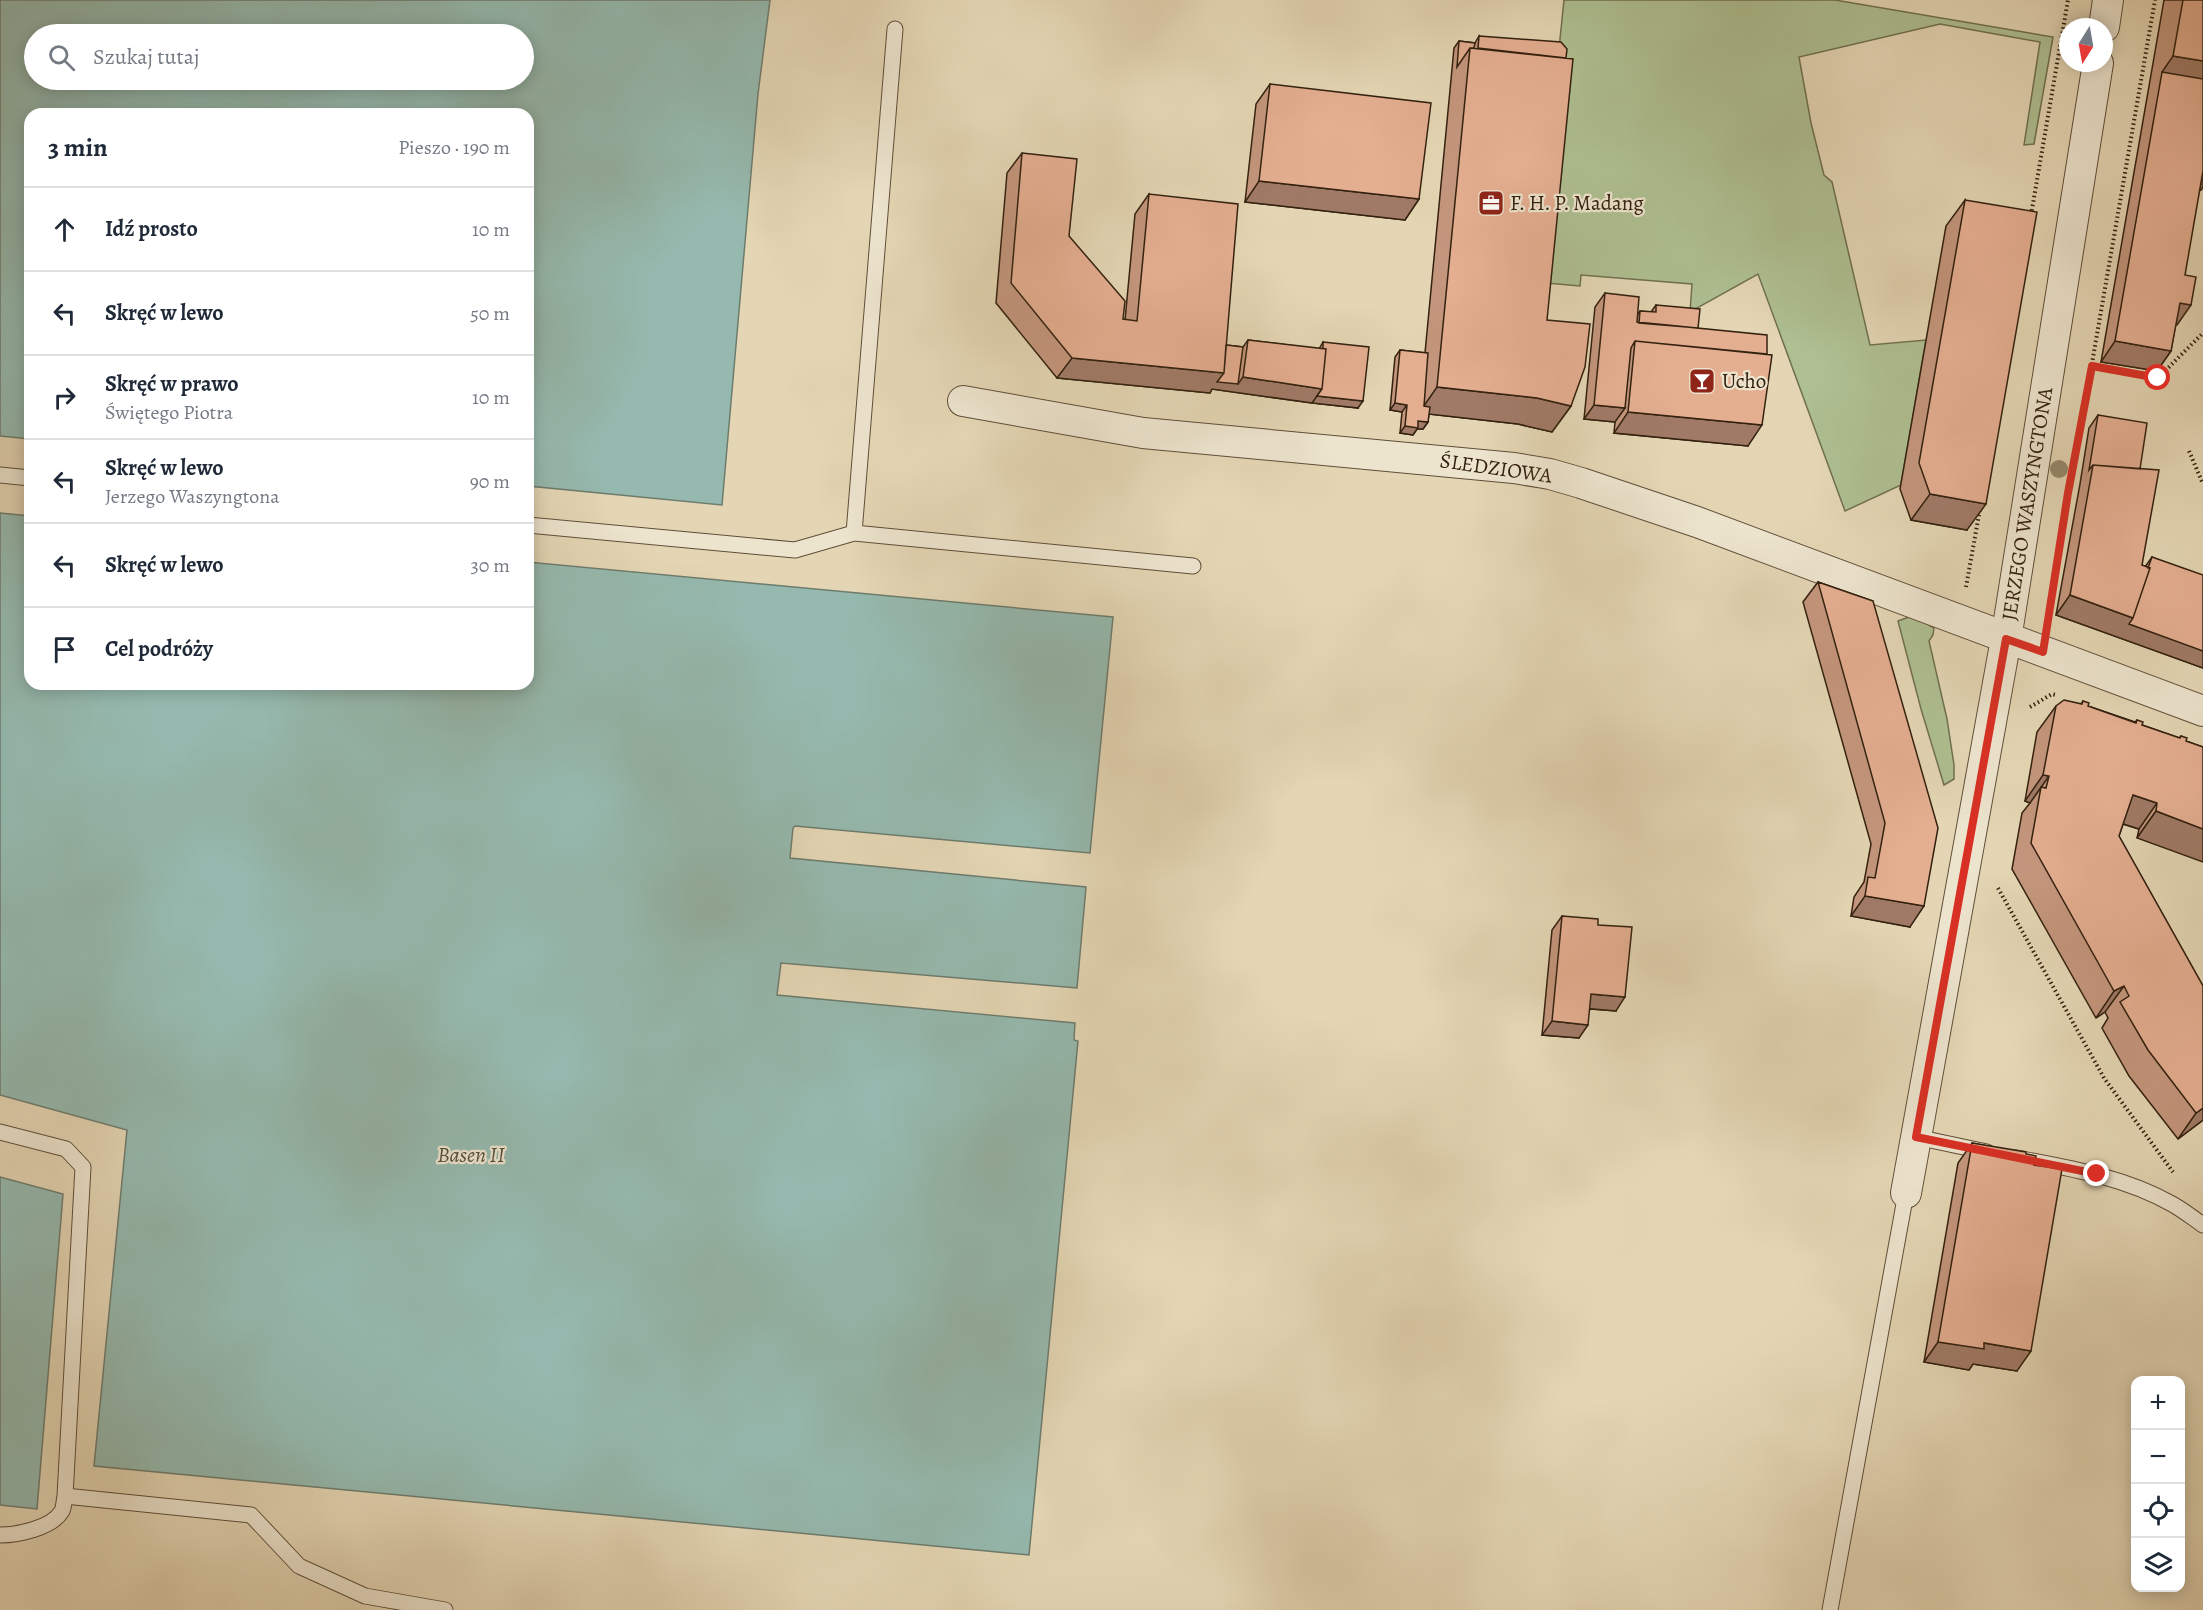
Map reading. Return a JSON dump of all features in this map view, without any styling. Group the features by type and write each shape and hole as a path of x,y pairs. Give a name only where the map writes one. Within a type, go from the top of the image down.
{"street":[{"path":"2105,18 2108,0"},
{"name":"JERZEGO WASZYNGTONA","path":"1906,1193 2006,639 2097,72"},
{"name":"ŚLEDZIOWA","path":"963,401 1143,433 1390,455 1550,474 1697,522 2203,711"}],"lane":[{"path":"854,533 895,29"},
{"path":"0,475 24,477"},
{"path":"534,526 795,550 854,533 1193,566"},
{"path":"0,1132 66,1149 83,1167 65,1496 62,1511 43,1526 16,1535 0,1535"},
{"path":"1916,1137 2111,1178 2172,1204 2203,1225"},
{"path":"1830,1610 1906,1193"},
{"path":"65,1496 251,1515 299,1566 365,1596 445,1610"}],"path":[{"path":"2030,219 2068,0"},
{"path":"2052,694 2043,652 2068,493 2155,0"},
{"path":"2092,366 2158,378 2203,333"},
{"path":"2189,451 2203,484"},
{"path":"1960,621 1980,509"},
{"path":"1995,884 2104,1078 2174,1174"}],"green space":[{"path":"1564,0 1835,0 2053,37 2034,144 2024,145 2040,42 1940,24 1799,57 1811,123 1824,175 1832,182 1870,345 1926,340 1901,485 1845,511 1758,274 1690,312 1692,284 1581,275 1580,286 1535,282"},
{"path":"1909,617 1919,619 1934,628 1929,641 1947,719 1954,765 1954,779 1944,785 1898,621"}],"water":[{"path":"0,0 770,0 758,94 722,505 534,487 534,108 24,108 24,438 0,436"},
{"name":"Basen II","path":"0,513 24,515 24,690 534,690 534,563 1113,617 1090,853 795,826 790,858 1086,887 1077,988 781,963 777,995 1075,1023 1074,1040 1078,1041 1029,1555 94,1466 127,1130 0,1095"},
{"path":"0,1177 63,1194 37,1509 0,1505"}],"building":[{"path":"2183,0 2203,0 2203,61 2173,56"},
{"path":"1479,36 1561,42 1567,49 1566,58 1478,48"},
{"path":"1459,41 1475,43 1474,48 1470,48 1457,67"},
{"name":"F. H. P. Madang","path":"1470,48 1573,59 1547,320 1590,324 1585,367 1571,406 1537,398 1437,387"},
{"path":"2162,72 2203,79 2203,171 2185,275 2196,277 2191,305 2180,303 2171,351 2115,341"},
{"path":"1270,84 1431,103 1419,199 1259,181"},
{"path":"1022,153 1077,159 1069,236 1125,301 1123,319 1137,321 1149,194 1238,204 1224,373 1072,358 1011,283"},
{"path":"1965,200 2037,212 1986,504 1930,494 1919,463"},
{"path":"1605,293 1639,297 1637,322 1767,335 1767,354 1635,341 1631,348 1625,408 1594,405"},
{"path":"1656,305 1700,309 1698,328 1639,323 1640,311 1656,312"},
{"path":"1248,340 1326,349 1322,389 1243,377"},
{"path":"1635,341 1772,355 1762,425 1628,412"},
{"path":"1323,342 1369,347 1363,401 1317,396 1322,389 1326,349 1323,349"},
{"path":"1226,345 1243,347 1238,384 1217,382 1224,373"},
{"path":"1400,350 1428,353 1424,406 1430,407 1428,422 1418,421 1418,428 1405,426 1407,405 1395,403"},
{"path":"2098,415 2147,423 2140,469 2093,465 2089,470"},
{"path":"2093,465 2159,470 2142,565 2150,568 2133,618 2070,595"},
{"path":"2152,557 2203,575 2203,651 2129,624 2133,618"},
{"path":"1818,582 1873,601 1938,828 1924,906 1865,896 1868,877 1875,878 1885,823"},
{"path":"2064,700 2082,704 2083,701 2089,703 2088,706 2136,723 2137,720 2143,722 2142,725 2180,738 2181,736 2187,738 2186,741 2203,747 2203,829 2156,811 2157,803 2133,795 2119,836 2203,986 2203,1108 2196,1113 2148,1050 2120,1002 2129,996 2124,986 2114,991 2031,843 2041,787 2046,788 2049,776 2043,775 2056,706"},
{"path":"1562,916 1598,919 1598,925 1632,927 1625,997 1591,994 1588,1025 1552,1021"},
{"path":"1972,1143 2026,1152 2026,1154 2036,1156 2034,1165 2062,1169 2031,1351 1984,1343 1984,1349 1938,1342"}],"place":[{"name":"F. H. P. Madang","path":"1491,203"},
{"name":"Ucho","path":"1702,381"}],"route":[{"path":"2097,1174 1916,1137 2006,639 2043,652 2068,493 2092,366 2158,378"}]}
